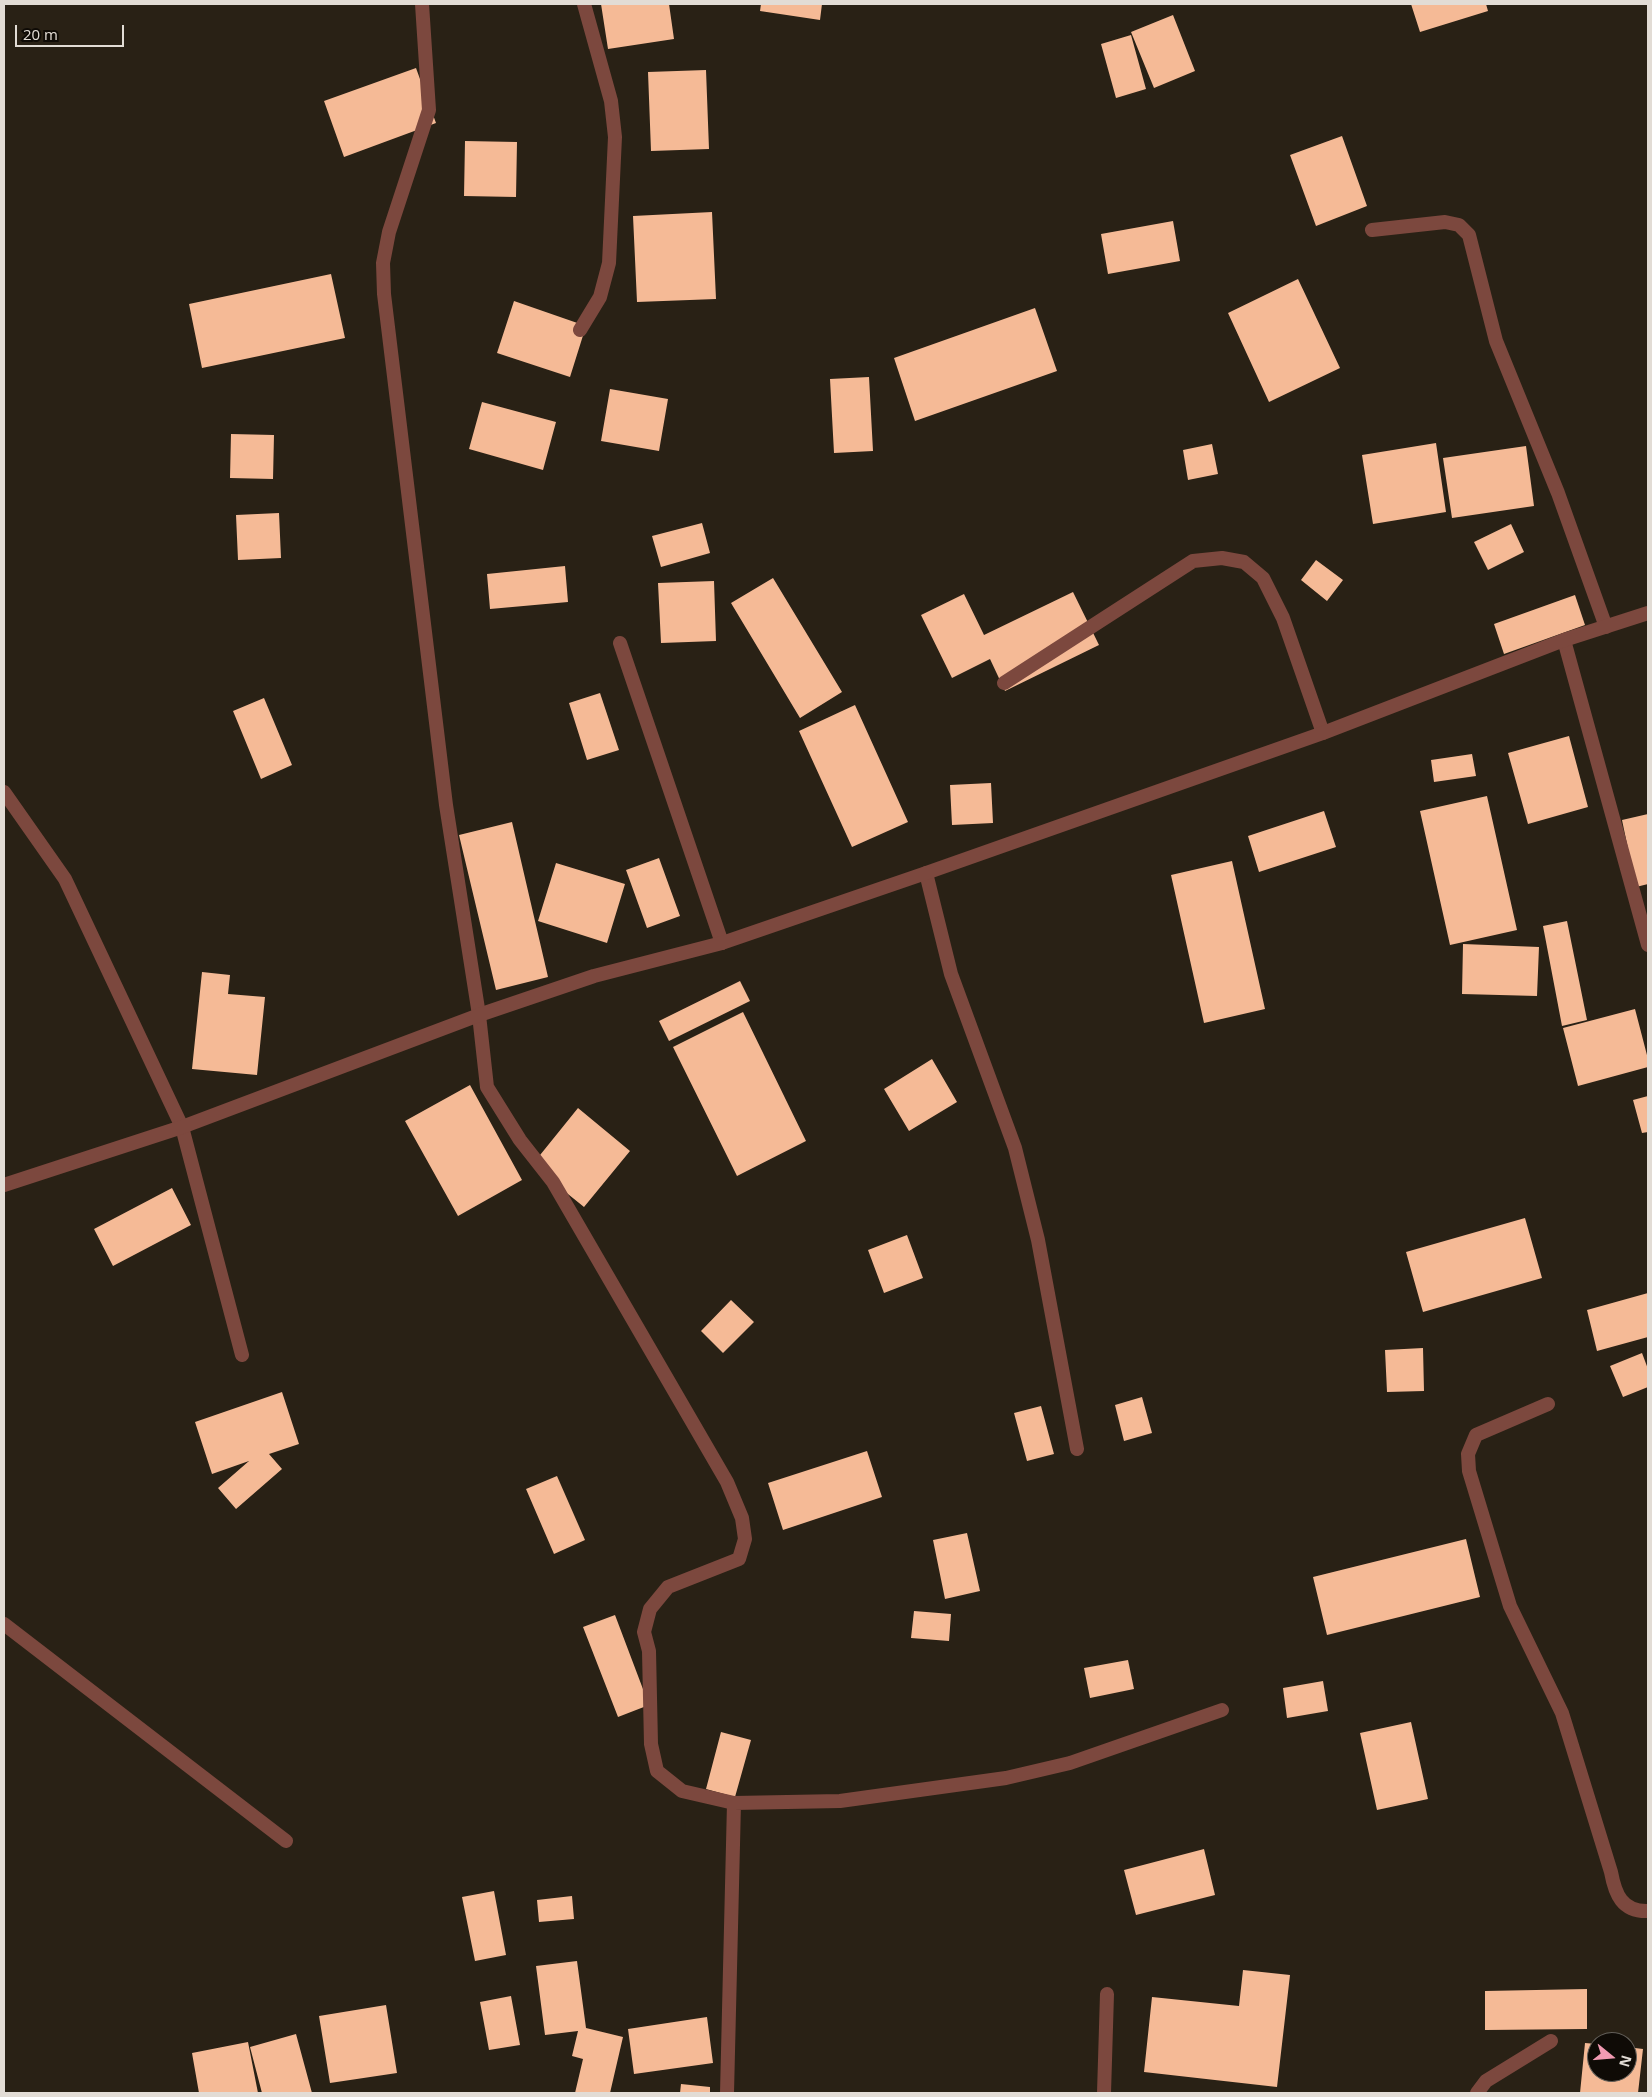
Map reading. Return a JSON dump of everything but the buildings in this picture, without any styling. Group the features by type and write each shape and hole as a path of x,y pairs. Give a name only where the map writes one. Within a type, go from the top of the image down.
{"street":[{"path":"422,4 429,110 390,232 383,263 384,294 446,805 479,1015 487,1086 520,1140 553,1182 727,1482 742,1518 745,1539 739,1559 668,1587 650,1609 644,1632 649,1652 650,1744 657,1771 682,1791 734,1803 840,1802 1006,1778 1070,1763 1222,1710"},
{"path":"580,330 600,297 610,263 615,137 611,101 584,4"},
{"path":"1372,230 1445,222 1460,225 1469,235 1496,341 1558,493 1606,627"},
{"path":"1004,683 1193,561 1222,558 1244,562 1264,578 1283,618 1323,732"},
{"path":"4,1185 182,1127 479,1015 594,976 722,943 926,873 1323,732 1564,640 1648,613"},
{"path":"1564,640 1648,945"},
{"path":"620,643 722,943"},
{"path":"4,792 65,879 182,1127 242,1355"},
{"path":"926,873 951,974 1015,1148 1038,1240 1077,1449"},
{"path":"1548,1404 1476,1435 1468,1454 1468,1471 1510,1606 1562,1713 1611,1872 1615,1894 1626,1907 1640,1912 1648,1911"},
{"path":"4,1624 286,1841"},
{"path":"727,2093 734,1803"},
{"path":"1104,2093 1107,1994"},
{"path":"1477,2093 1486,2081 1551,2041"}]}
